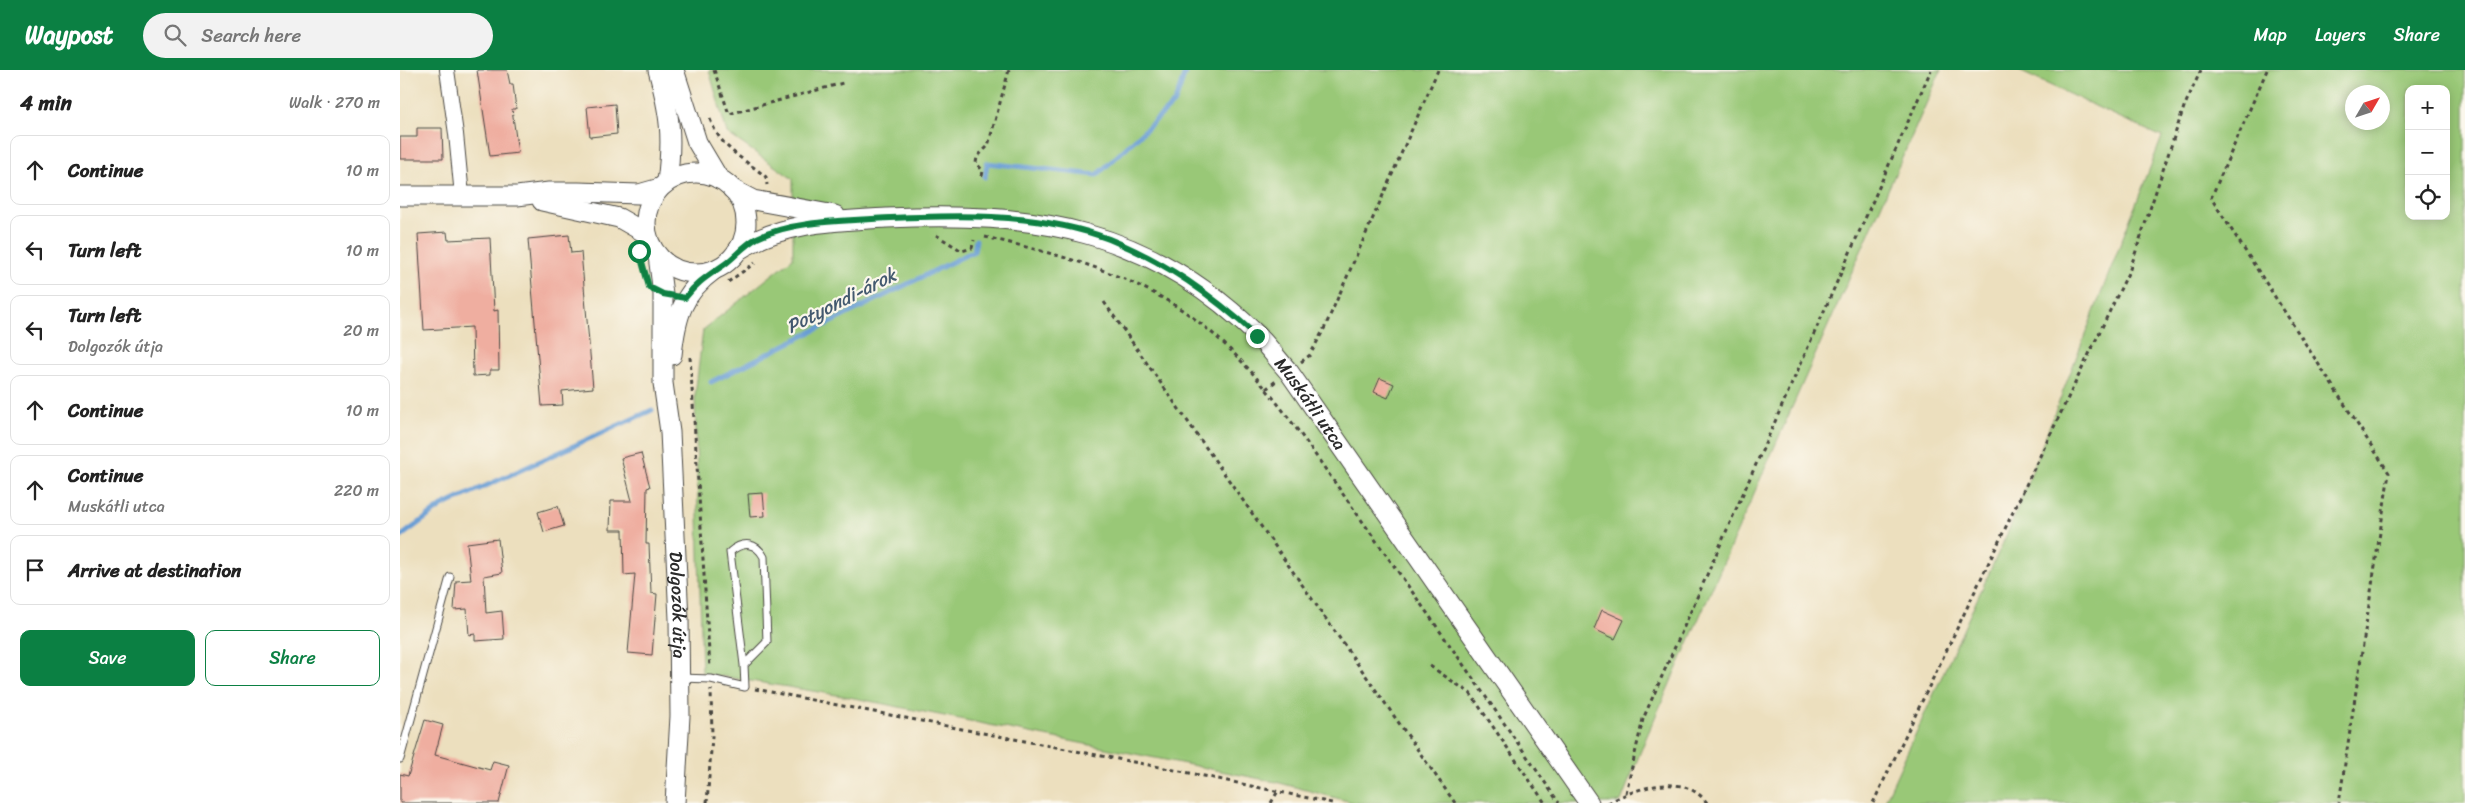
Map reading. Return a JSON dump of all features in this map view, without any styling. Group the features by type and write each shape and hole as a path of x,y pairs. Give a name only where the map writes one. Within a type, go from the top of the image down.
{"main road":[{"path":"658,70 668,106 672,139 663,185 649,204 646,214 647,234 651,246 658,256 672,267 689,273 721,276 723,265 737,251 744,236 745,219 741,202 725,184 697,142 674,70"},
{"path":"400,196 517,196 550,192 639,194 692,173 701,174 725,184"},
{"name":"Muskátli utca","path":"725,184 753,200 859,220"},
{"path":"517,196 572,206 619,218 647,234"},
{"name":"Muskátli utca","path":"737,251 757,238 814,223 922,217 989,218 1035,222 1107,239 1145,255 1183,276 1220,303 1257,336 1289,372 1588,803"},
{"name":"Dolgozók útja","path":"658,256 663,294 663,383 668,406"},
{"name":"Dolgozók útja","path":"674,803 678,763 679,618 668,406 674,339 685,298 696,283 721,276"}],"street":[{"path":"446,70 456,134 462,196"}],"lane":[{"path":"679,678 711,679 745,688 744,665 730,552 737,546 753,544 760,549 764,557 767,642 744,665"},
{"path":"400,758 450,577"}],"path":[{"path":"714,70 729,114 843,83"},
{"path":"982,176 983,171 976,163 977,157 988,146 1009,70"},
{"path":"1289,372 1310,355 1325,327 1438,70"},
{"path":"1626,793 1643,719 1931,70"},
{"path":"1873,803 2130,269 2184,107 2201,70"},
{"path":"2267,70 2211,198 2389,473 2339,803"},
{"path":"709,116 716,135 729,150 766,177 770,202"},
{"path":"943,234 933,233 962,251 972,248 974,240"},
{"path":"982,236 1055,253 1139,286 1187,314 1233,352 1290,421 1467,668 1559,803"},
{"path":"721,276 758,261"},
{"path":"1104,302 1455,803"},
{"path":"689,349 697,440 711,679 712,737 707,803"},
{"path":"1430,666 1470,693 1545,803"},
{"path":"745,688 804,697 1332,803"},
{"path":"1608,803 1626,793 1654,786 1682,786 1702,796 1707,803"},
{"path":"1271,803 1278,791"}],"green space":[{"path":"709,70 1941,70 1646,738 1621,801 1616,803 1355,803 1276,782 849,697 702,673 695,395 703,330 793,258 793,179 727,133"},
{"path":"2017,70 2465,70 2465,803 1884,803 2011,525 2162,137"}],"building":[{"path":"477,70 507,70 510,84 513,84 516,109 512,109 518,153 490,156"},
{"path":"615,104 617,134 590,137 587,107"},
{"path":"417,128 442,128 443,159 400,159 400,137 417,137"},
{"path":"447,232 448,240 490,238 494,311 498,310 499,370 490,370 490,375 473,376 472,327 424,330 418,234"},
{"path":"569,235 571,253 581,252 593,388 562,391 563,405 542,406 528,239"},
{"path":"1380,378 1394,384 1388,398 1374,392"},
{"path":"641,453 650,487 647,488 646,544 649,544 651,593 657,594 652,655 628,653 635,574 624,575 623,530 610,530 611,501 632,501 621,458"},
{"path":"763,493 765,516 750,517 748,494"},
{"path":"558,506 564,526 544,532 538,512"},
{"path":"498,539 502,573 484,576 486,613 502,611 504,639 475,641 475,634 469,635 467,609 454,610 456,581 471,580 467,543"},
{"path":"1602,610 1624,620 1615,639 1594,629"},
{"path":"425,720 443,725 435,755 490,770 493,761 509,765 499,803 400,803 400,774 408,776"}],"waterway":[{"name":"Potyondi-árok","path":"985,177 987,163 1097,175 1175,102 1186,70"},
{"name":"Potyondi-árok","path":"711,382 974,251 976,240"},
{"name":"Potyondi-árok","path":"400,537 442,506 652,410"}],"route":[{"path":"639,251 649,287 663,294 685,298 696,283 723,265 737,251 757,238 814,223 922,217 989,218 1035,222 1107,239 1145,255 1183,276 1220,303 1257,336"}]}
